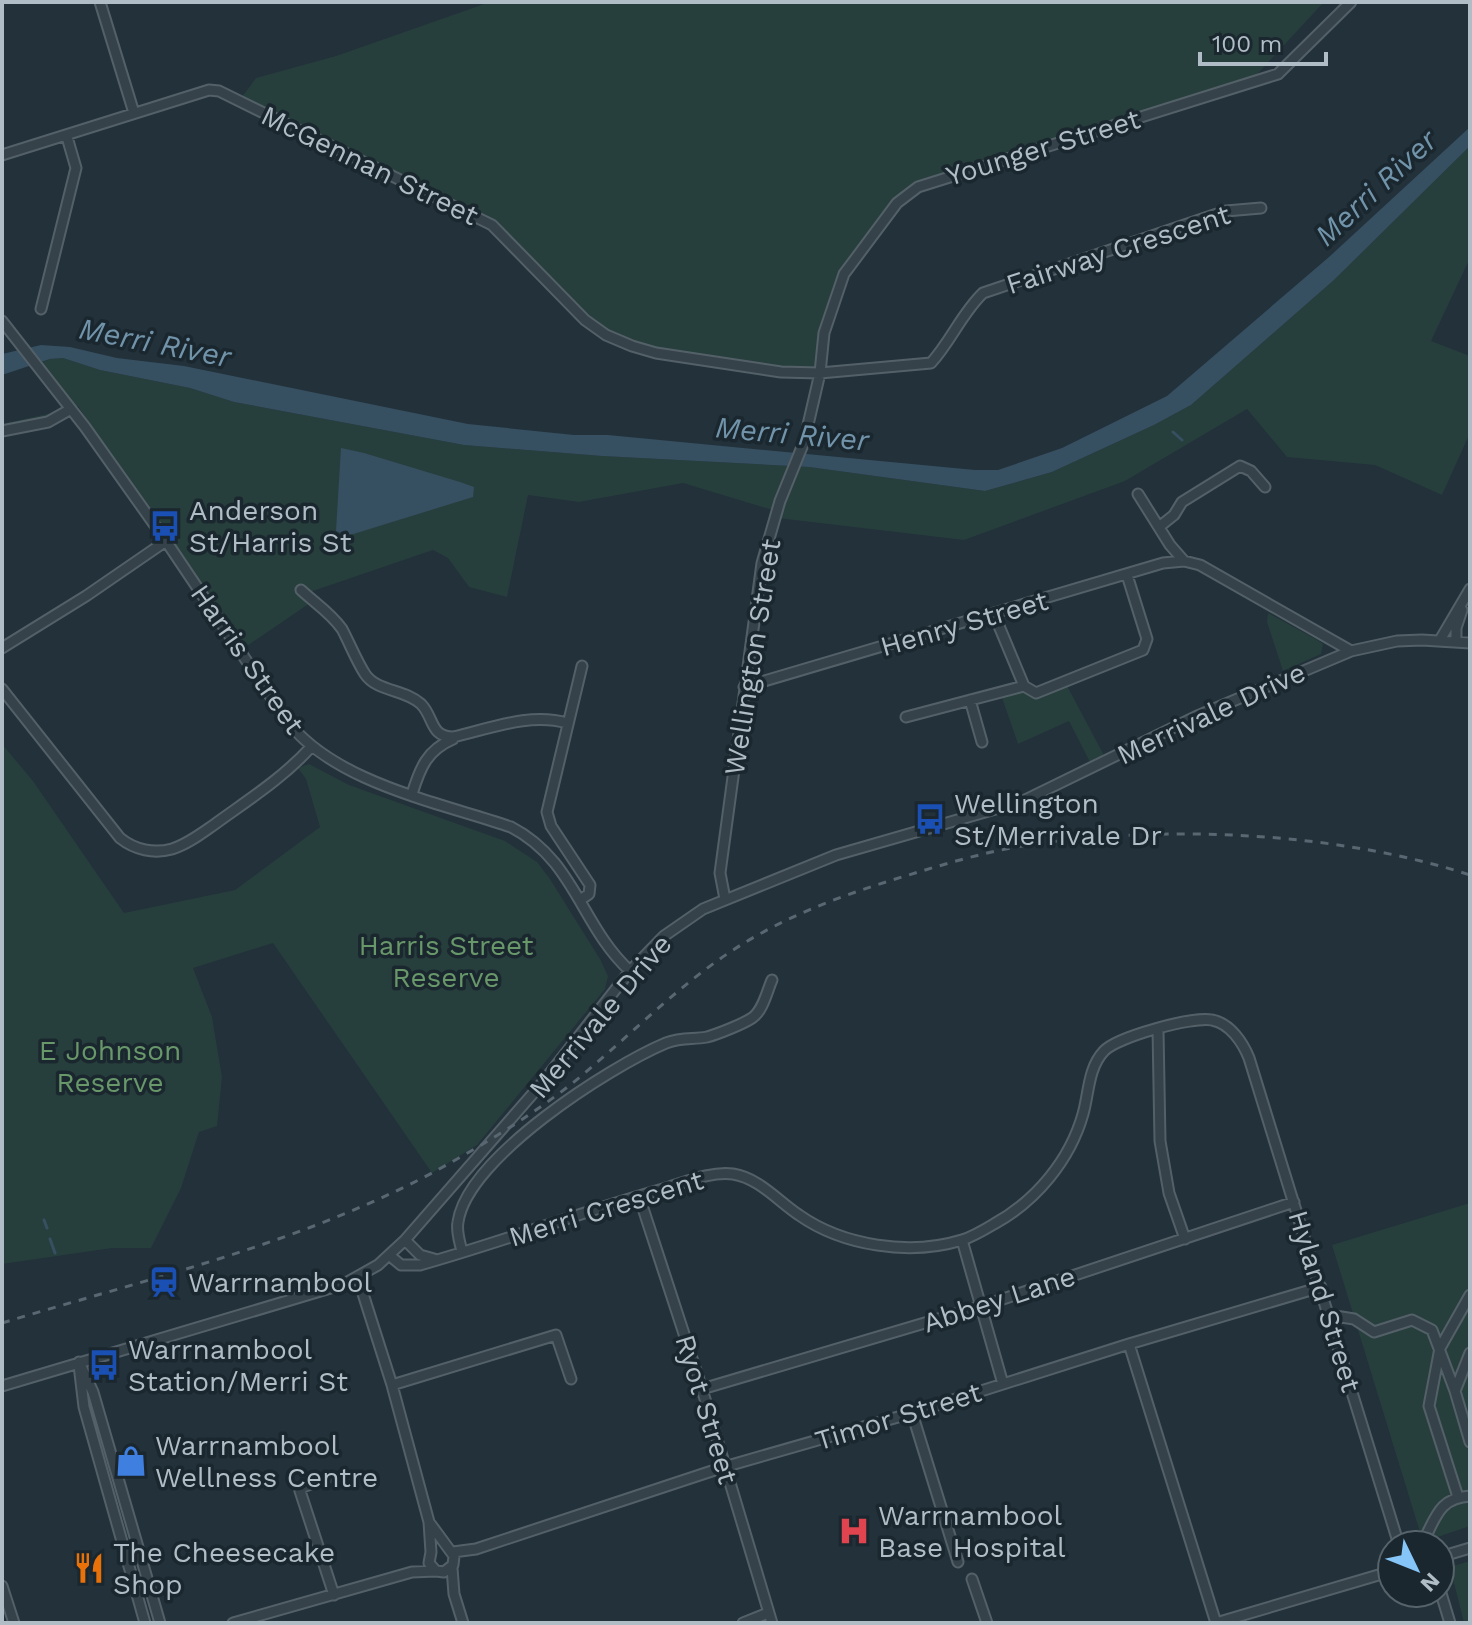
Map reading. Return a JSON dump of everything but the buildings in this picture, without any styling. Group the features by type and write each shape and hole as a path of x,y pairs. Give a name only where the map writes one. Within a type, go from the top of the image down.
{"street":[{"path":"2,155 67,137 134,113 100,2"},
{"name":"Younger Street","path":"820,373 824,333 844,274 897,203 918,187 1278,74 1351,2"},
{"name":"McGennan Street","path":"134,113 209,90 219,91 492,225 585,320 606,335 656,353 781,372 820,373"},
{"path":"41,309 76,168 67,137"},
{"name":"Fairway Crescent","path":"820,373 931,363 943,351 971,305 983,293 1226,211 1261,208"},
{"name":"Harris Street","path":"2,321 71,409 166,541 285,718 311,747 350,770 511,827 533,840 558,865 605,942 630,971"},
{"name":"Wellington Street","path":"725,899 720,873 762,563 780,501 804,442 820,373"},
{"path":"2,431 48,422 71,409"},
{"path":"1159,527 1174,515 1182,502 1240,466 1251,471 1265,487"},
{"path":"1138,494 1184,561 1200,565 1351,651"},
{"path":"2,648 166,541"},
{"name":"Henry Street","path":"744,687 1163,563 1184,561"},
{"path":"994,614 1024,686 1036,693 1143,650 1147,639 1127,575"},
{"path":"301,590 336,622 367,676 417,701 426,710 431,723 432,743 420,767 412,794"},
{"path":"1440,640 1469,590"},
{"path":"1456,641 1456,628 1469,590"},
{"name":"Merrivale Drive","path":"2,1386 358,1278 405,1240 543,1082 630,971 673,928 725,899 836,855 1023,801 1195,717 1351,651 1397,641 1470,643"},
{"path":"580,900 589,894 590,885 547,815 582,666"},
{"path":"906,717 1024,686"},
{"path":"2,689 120,838 138,848 159,851 180,846 284,774 311,747"},
{"path":"970,700 982,742"},
{"path":"431,723 443,735 461,735 531,720 550,719 567,723"},
{"path":"420,767 441,744 461,735"},
{"path":"462,1252 457,1228 463,1205 519,1136 570,1099 646,1053 677,1039 706,1037 753,1017 760,1009 772,980"},
{"name":"Merri Crescent","path":"389,1255 396,1263 411,1266 440,1259 639,1196 720,1174 737,1175 754,1181 801,1217 846,1238 906,1247 962,1240 1018,1208 1052,1175 1077,1130 1089,1081 1096,1061 1105,1049 1126,1039 1179,1023 1212,1020 1227,1027 1245,1048 1249,1058"},
{"path":"1158,1029 1160,1141 1169,1193 1185,1239"},
{"name":"Hyland Street","path":"1249,1058 1394,1529"},
{"name":"Ryot Street","path":"639,1196 702,1389 770,1618"},
{"name":"Abbey Lane","path":"702,1389 982,1306 1294,1202"},
{"path":"405,1240 425,1258 440,1259"},
{"path":"962,1240 1003,1384"},
{"path":"358,1278 392,1385 429,1522 430,1556 454,1594"},
{"name":"Timor Street","path":"451,1557 724,1467 912,1413 1321,1287"},
{"path":"1458,1497 1429,1406 1440,1348 1470,1295"},
{"path":"1329,1315 1354,1319 1374,1332 1412,1320 1432,1330 1470,1442"},
{"path":"392,1385 556,1335 571,1379"},
{"path":"1129,1344 1216,1623 1376,1576"},
{"path":"1455,1391 1470,1353"},
{"path":"79,1362 84,1407 145,1623"},
{"path":"79,1362 93,1392 160,1623"},
{"path":"912,1413 958,1562"},
{"path":"327,1478 300,1491 334,1595"},
{"path":"1430,1529 1443,1504 1458,1497 1470,1496"},
{"path":"429,1522 451,1557 454,1594 463,1623"},
{"path":"412,1572 436,1547 451,1557"},
{"path":"233,1623 412,1572 438,1572 451,1557"},
{"path":"972,1579 987,1623"},
{"path":"2,1586 14,1623"},
{"path":"743,1623 770,1618"}],"green space":[{"path":"490,2 1324,2 1249,83 943,178 897,203 844,274 824,333 820,373 656,353 606,335 492,225 239,101 256,78 336,56"},
{"path":"1470,146 1470,258 1431,341 1470,356 1470,433 1442,495 1375,465 1287,457 1247,409 1125,481 964,540 775,517 776,511 683,483 579,502 528,495 507,597 469,587 448,558 433,550 310,592 313,601 241,650 78,406 57,419 2,431 2,424 70,409 35,365 63,358 100,370 190,388 234,402 464,445 809,467 985,491 1052,472 1191,405 1334,280"},
{"path":"1268,613 1323,644 1321,654 1283,671 1267,622"},
{"path":"1065,682 1107,761 1093,768 1069,721 1018,744 1000,692 1024,686 1037,693"},
{"path":"2,744 33,781 124,913 235,890 320,827 306,779 298,768 309,764 349,785 505,841 537,862 600,959 608,976 605,989 477,1145 432,1173 273,943 193,968 212,1017 222,1077 217,1126 199,1132 181,1188 151,1248 112,1248 2,1264"},
{"path":"1470,1203 1470,1526 1456,1531 1419,1529 1332,1245"},
{"path":"1470,1561 1470,1623 1464,1623 1456,1591 1456,1565"}],"water":[{"path":"1470,127 1470,146 1334,280 1191,405 1052,472 985,491 809,467 464,445 234,402 190,388 100,370 63,358 50,359 2,375 2,354 41,345 70,347 117,358 184,366 468,424 998,470 1062,448 1167,396 1329,257"},
{"path":"341,448 474,487 473,497 347,536 336,531"}],"waterway":[{"path":"1173,432 1182,440"},
{"path":"44,1220 47,1228"},
{"path":"50,1239 55,1253"}],"railway":[{"path":"2,1323 275,1240 381,1198 432,1173 545,1104 727,954 769,929 812,909 902,877 1024,846 1147,834 1258,836 1313,842 1368,850 1470,875"}],"place":[{"name":"Anderson St/Harris St","path":"165,526"},
{"name":"Wellington St/Merrivale Dr","path":"930,819"},
{"name":"Warrnambool","path":"164,1282"},
{"name":"Warrnambool Station/Merri St","path":"104,1365"},
{"name":"Warrnambool Wellness Centre","path":"131,1461"},
{"name":"Warrnambool Base Hospital","path":"854,1531"},
{"name":"The Cheesecake Shop","path":"89,1568"}],"water label":[{"name":"Merri River","path":"1376,188"},
{"name":"Merri River","path":"155,343"},
{"name":"Merri River","path":"792,434"}],"park label":[{"name":"Harris Street Reserve","path":"446,961"},
{"name":"E Johnson Reserve","path":"110,1066"}]}
